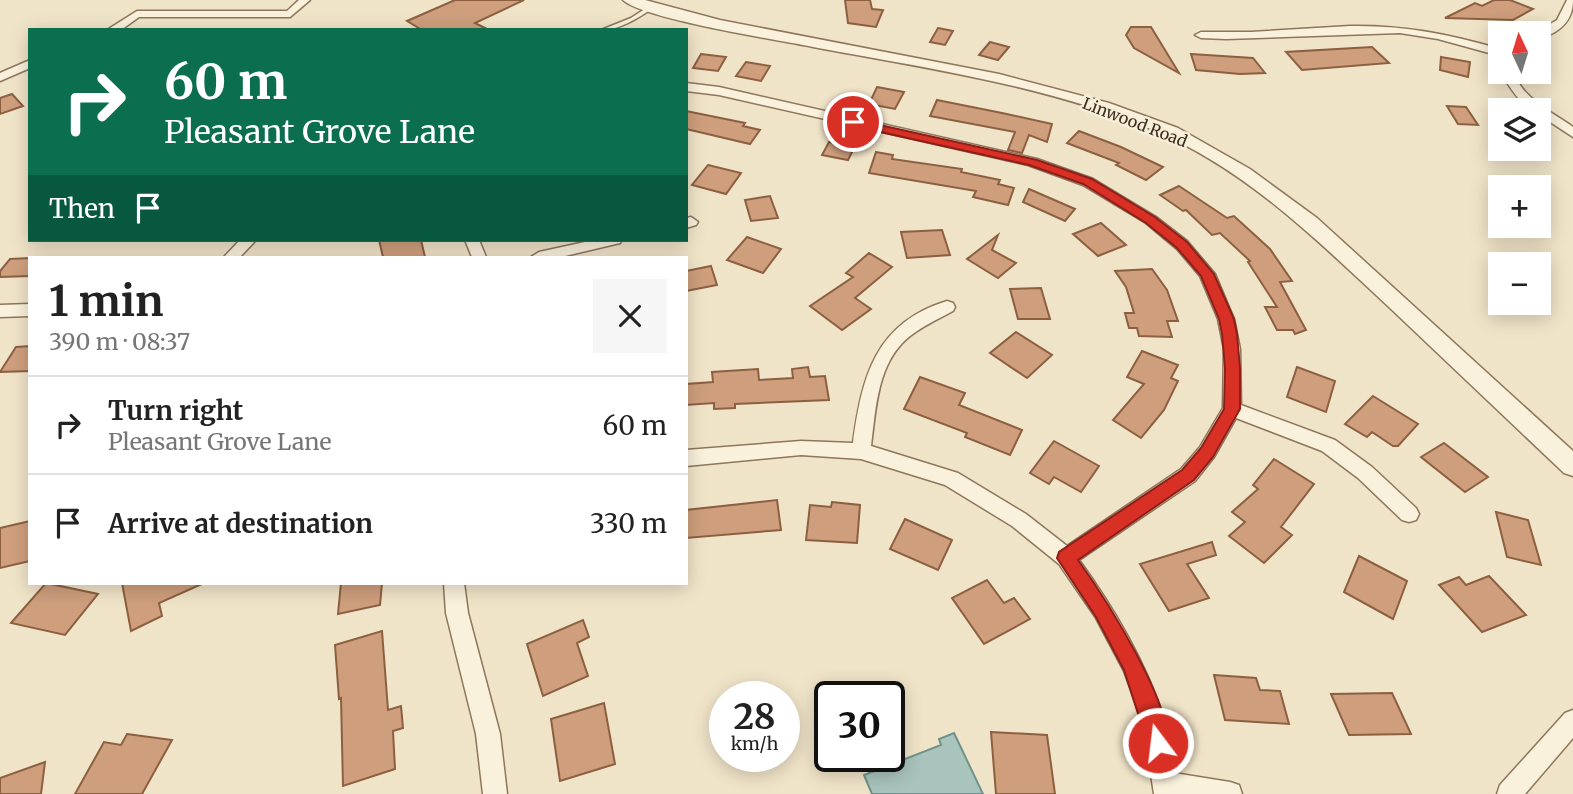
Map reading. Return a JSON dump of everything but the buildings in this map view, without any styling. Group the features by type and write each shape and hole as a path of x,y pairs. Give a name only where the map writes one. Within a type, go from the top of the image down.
{"street":[{"path":"116,28 137,14 290,14 305,0"},
{"name":"Linwood Road","path":"631,0 690,18 953,68 1088,103 1171,132 1237,168 1310,222 1573,466"},
{"path":"1551,30 1561,25 1569,15 1572,0"},
{"path":"133,1 139,9 137,14"},
{"path":"266,28 275,14"},
{"path":"1201,35 1235,37 1371,29 1403,30 1453,39 1488,49"},
{"path":"0,77 28,65"},
{"path":"1514,84 1527,100 1573,133"},
{"path":"688,87 719,91 1032,162 1088,182 1119,199 1182,245 1207,274 1226,319 1230,339 1232,409 1207,452 1188,475 1066,558"},
{"path":"232,256 247,242"},
{"path":"543,256 606,242"},
{"path":"861,451 872,380 878,362 902,332 947,307"},
{"path":"0,311 28,310"},
{"path":"1232,409 1328,446 1360,468 1409,514"},
{"path":"688,458 801,448 861,451 951,478 1018,520 1066,558 1103,611 1133,666 1154,723 1166,789 1230,794"},
{"path":"454,585 457,613 488,734 495,794"},
{"path":"1509,794 1573,721"}],"lane":[{"path":"609,28 633,19 651,7"}],"water":[{"path":"954,733 983,794 872,794 864,775 872,772 905,772 905,759 941,745 939,739"}],"route":[{"path":"853,122 1032,162 1088,182 1151,220 1182,245 1207,274 1226,319 1232,349 1232,409 1207,452 1188,475 1066,558 1103,611 1133,666 1154,723 1158,743"}]}
